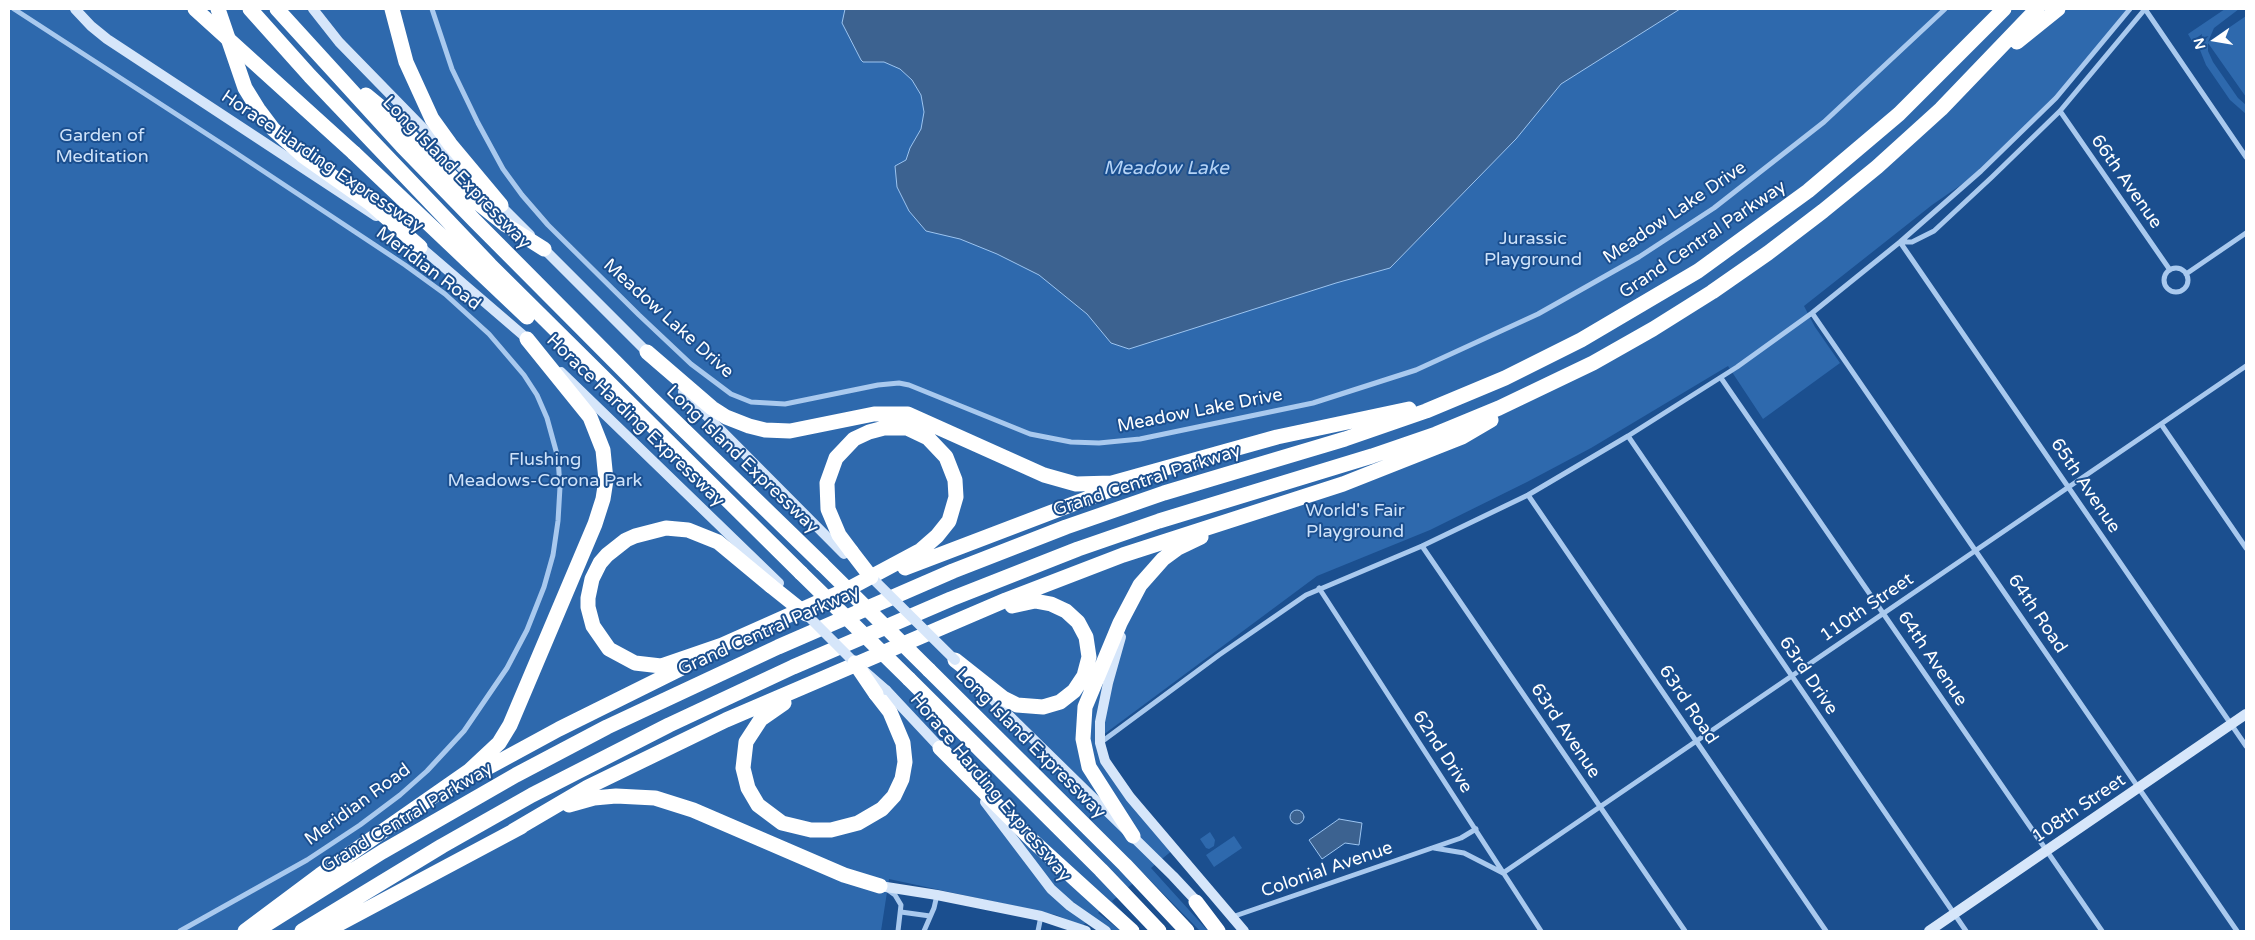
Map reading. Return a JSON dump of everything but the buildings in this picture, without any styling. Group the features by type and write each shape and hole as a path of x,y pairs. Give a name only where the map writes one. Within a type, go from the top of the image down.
{"highway":[{"path":"195,9 316,117"},
{"path":"207,9 316,117 533,322 576,366 637,411"},
{"path":"218,9 243,82 251,98 269,124 302,155 370,203 420,247"},
{"path":"250,9 310,76 436,209 637,411 1107,876 1159,931"},
{"name":"Long Island Expressway","path":"277,9 322,60 474,220 650,397 929,670 1187,931"},
{"path":"392,9 402,50 425,105 450,144 501,205"},
{"path":"1972,42 1995,9"},
{"name":"Grand Central Parkway","path":"256,931 390,848 516,775 638,712 778,647 953,570 1066,527 1180,488 1377,428 1458,398 1581,340 1669,290 1781,212 1868,142 2004,9"},
{"path":"1966,85 2037,9"},
{"path":"326,931 512,831 588,787 682,741 824,676 860,663 1006,600 1123,555 1272,508 1462,437 1653,329 1768,253 1823,211 1883,161 1966,85 2058,9"},
{"path":"322,60 383,109 477,202 506,225 544,249"},
{"path":"245,931 320,875 424,804 478,764 492,751 505,734 596,524 606,480 605,460 600,438 590,417 527,339"},
{"path":"647,352 712,408 726,417 756,428 790,431 867,415 900,413 922,419 1044,475 1067,483 1103,484 1156,472 1277,437 1458,398"},
{"path":"302,931 435,850 532,795 661,728 785,671 950,599 1054,558 1191,511 1403,446 1476,418 1562,379"},
{"path":"850,588 921,550 938,536 949,521 956,496 955,480 946,457 928,438 907,428 884,428 854,439 836,458 827,483 828,509 839,534 848,552 870,577"},
{"path":"806,614 775,585 718,542 699,533 677,528 655,529 635,536 616,548 600,563 589,588 588,598 590,618 598,635 617,655 634,663 661,666 722,645 850,588 1156,472"},
{"path":"1133,836 1088,767 1084,749 1083,727 1085,708 1092,687 1120,623 1140,585 1155,566 1178,548 1272,508"},
{"path":"941,629 1019,603 1043,602 1059,606 1072,616 1083,629 1088,647 1087,666 1080,684 1060,702 1044,707 1026,706 1003,698 955,660"},
{"path":"424,804 512,754 688,665 722,645"},
{"path":"860,663 881,692 896,722 905,752 902,779 894,796 882,809 850,826 822,831 782,823 758,805 748,788 743,768 746,742 755,726 781,704 826,685 860,663"},
{"path":"940,748 1034,842 1132,931"},
{"path":"512,831 583,800 616,796 645,797 688,808 844,875 880,886"},
{"path":"1196,902 1218,931"}],"main road":[{"name":"Horace Harding Expressway","path":"75,9 107,39 420,247 527,339 775,585"},
{"path":"312,9 338,42 647,352 682,391 848,552"},
{"path":"870,577 1133,836 1226,931"},
{"path":"1140,585 1125,625 1108,683 1100,722 1100,743 1108,769 1120,785 1244,931"},
{"path":"806,614 860,663"},
{"name":"Horace Harding Expressway","path":"881,692 940,748 994,813 1051,890 1106,931"},
{"name":"108th Street","path":"1929,931 2246,714"},
{"path":"880,886 938,895 1041,916 1086,931"}],"street":[{"name":"Meridian Road","path":"14,9 233,150 445,294 489,334 517,366 542,406 556,446 560,473 560,503 556,539 544,587 514,655 492,692 464,731 427,771 373,816 307,860 180,931"},
{"name":"Meadow Lake Drive","path":"432,9 452,69 478,123 503,169 522,195 548,225 639,315 691,364 731,394 751,402 785,404 878,385 899,383 909,385 1030,434 1070,442 1099,443 1140,440 1313,404 1416,370 1538,314 1639,257 1714,208 1824,122 1945,9"},
{"path":"1100,743 1219,655 1319,588 1422,546 1528,495 1721,378 1812,313 1900,242 1981,171 2056,98 2130,9"},
{"path":"1900,242 1912,242 1934,230 1992,177 2060,110 2145,9 2246,157"},
{"name":"66th Avenue","path":"2060,110 2170,270"},
{"path":"2186,274 2246,232"},
{"name":"65th Avenue","path":"1900,242 2246,746"},
{"path":"2181,269 2186,274 2188,282 2185,289 2173,292 2166,288 2164,280 2170,270 2181,269"},
{"name":"64th Road","path":"1812,313 2237,931"},
{"name":"110th Street","path":"1503,873 2246,366"},
{"name":"64th Avenue","path":"1721,378 2102,931"},
{"path":"2161,424 2246,548"},
{"name":"63rd Drive","path":"1628,436 1966,931"},
{"name":"63rd Road","path":"1528,495 1826,931"},
{"name":"63rd Avenue","path":"1422,546 1685,931"},
{"name":"62nd Drive","path":"1319,588 1541,931"},
{"name":"Colonial Avenue","path":"1232,917 1461,838 1476,829"},
{"name":"Colonial Avenue","path":"1432,848 1464,853 1503,873"},
{"path":"880,886 895,895 899,900 901,912 898,931"},
{"path":"924,931 938,895"},
{"path":"901,912 930,916"},
{"path":"1038,931 1041,916"}],"green space":[{"name":"Flushing Meadows-Corona Park","path":"9,9 2130,9 2056,98 1981,171 1932,205 1804,306 1815,327 1840,363 1763,419 1728,366 1591,448 1527,482 1430,530 1317,576 1099,738 1130,797 1174,849 1151,868 1208,931 1200,931 1144,874 1112,901 1131,921 1108,904 1098,913 1121,931 1112,931 1092,918 1082,926 1056,915 889,879 881,931 9,931"},
{"path":"2225,9 2239,9 2214,28 2208,42 2246,16 2246,97 2208,43 2208,51 2213,62 2238,98 2246,105 2246,114 2230,100 2206,65 2200,50 2202,34 2192,41 2188,34"},
{"path":"1210,832 1215,840 1214,846 1209,849 1206,848 1200,839"},
{"path":"1234,836 1242,848 1214,867 1206,855"}],"water":[{"name":"Meadow Lake","path":"845,9 1680,9 1561,84 1516,139 1390,268 1336,283 1129,349 1111,343 1087,314 1039,275 997,254 960,239 926,231 909,211 897,187 895,166 906,160 910,148 921,129 924,112 921,95 912,80 900,69 884,62 863,62 861,60 842,23"},
{"path":"1297,810 1302,812 1304,817 1302,822 1297,824 1292,822 1290,817 1292,812"},
{"path":"1339,819 1362,823 1359,845 1345,843 1322,859 1309,840"}],"park label":[{"name":"Garden of Meditation","path":"102,146"},
{"name":"Jurassic Playground","path":"1533,249"},
{"name":"World's Fair Playground","path":"1355,521"}]}
